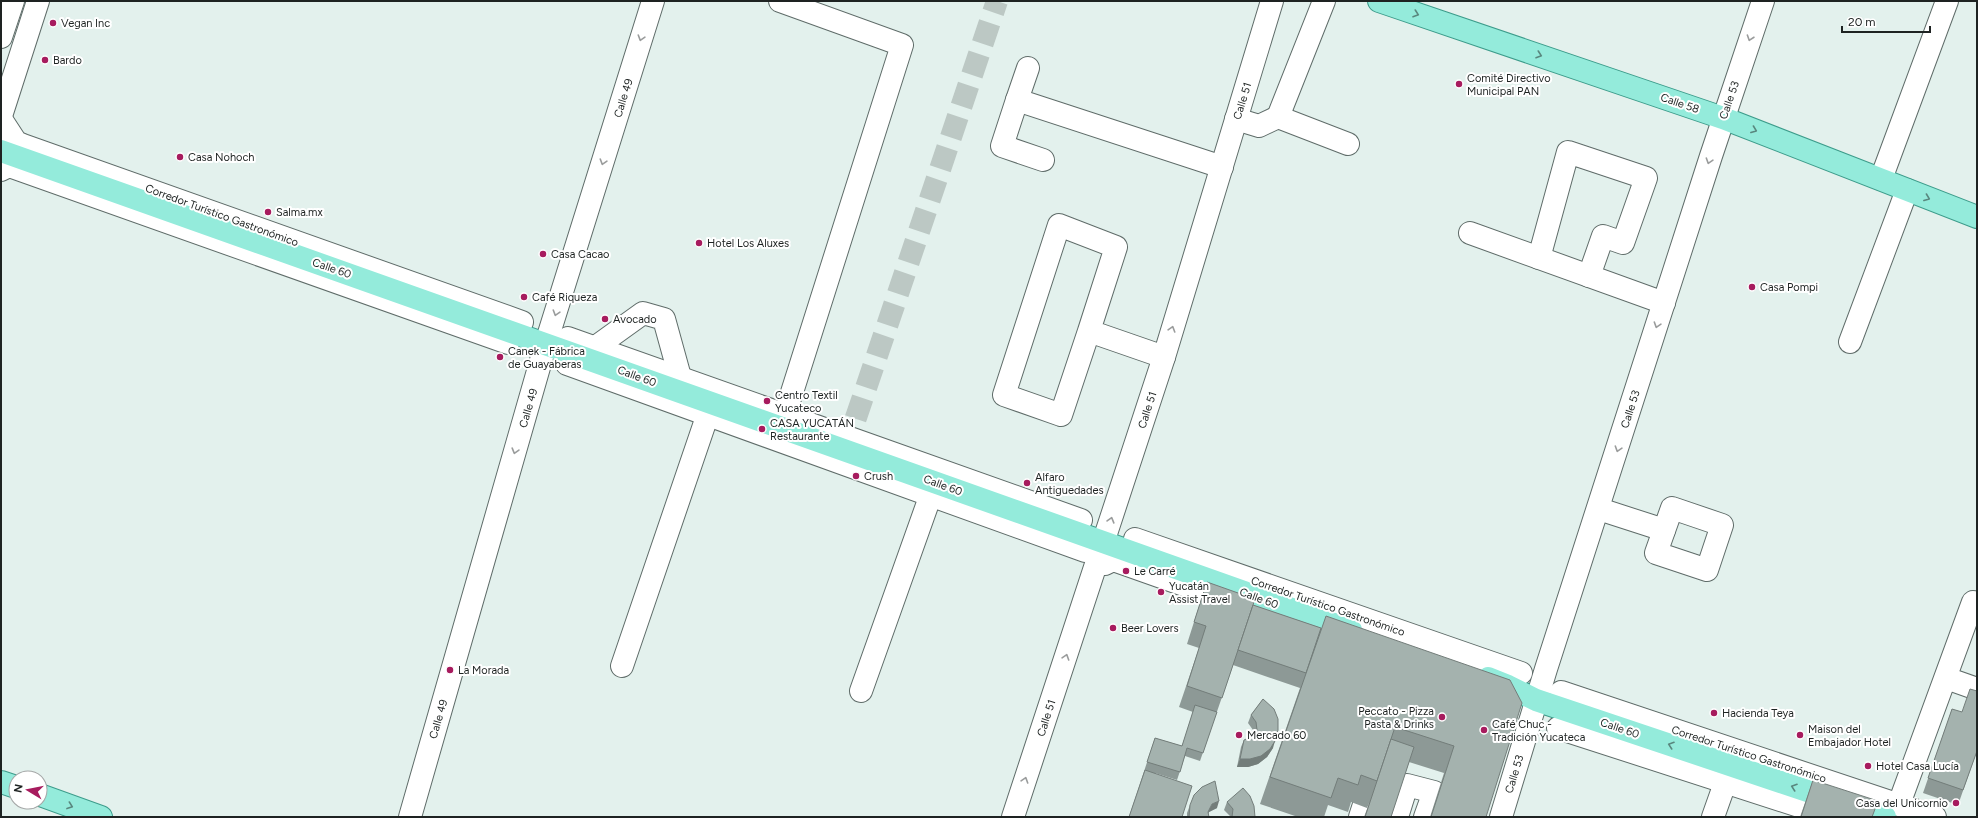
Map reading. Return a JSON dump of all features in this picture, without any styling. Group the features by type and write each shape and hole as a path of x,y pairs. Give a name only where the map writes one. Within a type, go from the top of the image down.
{"main road":[{"name":"Calle 58","path":"1379,1 1723,118 1977,217"},
{"name":"Calle 60","path":"1,151 582,356 680,384 709,408 782,421 933,489 1098,552 1508,686 1536,700 1728,774 1892,810"},
{"path":"48,798 101,817"}],"street":[{"path":"1,37 13,1"},
{"path":"1,116 38,1"},
{"name":"Calle 49","path":"410,817 546,343 653,1"},
{"path":"780,1 902,45 782,421"},
{"name":"Calle 51","path":"1013,817 1098,552 1164,356 1272,1"},
{"path":"1236,119 1259,126 1278,117 1324,1"},
{"name":"Calle 53","path":"1501,817 1536,700 1599,509 1723,118 1763,1"},
{"path":"1881,179 1947,1"},
{"path":"1028,68 1002,146 1043,160"},
{"path":"1017,100 1222,167"},
{"path":"1278,117 1348,144"},
{"name":"Corredor Turístico Gastronómico","path":"1,120 16,142 522,322"},
{"path":"1539,258 1568,152 1646,178 1623,243 1603,236 1589,276"},
{"path":"1,170 9,166 15,168 508,343"},
{"path":"1850,342 1907,190"},
{"path":"1059,225 1116,248 1089,331 1061,415 1004,395 1059,225"},
{"path":"1470,233 1664,303"},
{"path":"582,356 643,313 664,319 680,384 782,421 1081,520"},
{"path":"1089,331 1164,356"},
{"path":"568,338 582,356 709,408 933,489 861,690"},
{"path":"622,666 709,408"},
{"path":"1599,509 1664,530"},
{"name":"Corredor Turístico Gastronómico","path":"1135,539 1521,674"},
{"path":"1098,552 1113,560 1360,647"},
{"path":"1892,810 1946,678 1974,602 1977,603"},
{"path":"1946,678 1977,689"},
{"path":"1468,684 1507,698"},
{"name":"Corredor Turístico Gastronómico","path":"1561,692 1892,810 1935,817"},
{"path":"1558,728 1728,774 1832,817"},
{"path":"1360,817 1380,759"},
{"path":"1713,817 1728,774"},
{"path":"1396,817 1407,785 1434,792 1425,817"}],"building":[{"path":"1207,582 1255,599 1222,698 1187,686 1206,626 1194,622"},
{"path":"1253,605 1321,628 1306,673 1238,650"},
{"path":"1326,616 1510,680 1522,703 1486,817 1431,817 1454,746 1395,727 1377,781 1361,775 1358,785 1338,778 1331,798 1270,777"},
{"path":"1970,689 1977,691 1977,751 1963,790 1928,778 1952,709 1962,712"},
{"path":"1263,699 1274,709 1278,719 1278,730 1275,741 1270,749 1261,756 1250,759 1240,759 1244,740 1251,737 1257,730 1256,722 1251,715"},
{"path":"1195,705 1217,712 1203,753 1187,748 1180,772 1147,762 1155,738 1182,746"},
{"path":"1391,739 1414,747 1391,817 1365,817"},
{"path":"1145,770 1192,786 1182,817 1129,817"},
{"path":"1813,780 1878,801 1872,817 1801,817"},
{"path":"1215,781 1219,801 1212,804 1208,812 1209,817 1189,817 1190,805 1194,795 1202,787"},
{"path":"1243,788 1250,796 1254,806 1255,817 1232,817 1233,809 1227,802"}],"tunnel":[{"path":"845,450 997,1"}],"place":[{"name":"Vegan Inc","path":"53,23"},
{"name":"Bardo","path":"45,60"},
{"name":"Comité Directivo Municipal PAN","path":"1459,84"},
{"name":"Casa Nohoch","path":"180,157"},
{"name":"Salma.mx","path":"268,212"},
{"name":"Hotel Los Aluxes","path":"699,243"},
{"name":"Casa Cacao","path":"543,254"},
{"name":"Casa Pompi","path":"1752,287"},
{"name":"Café Riqueza","path":"524,297"},
{"name":"Avocado","path":"605,319"},
{"name":"Canek - Fábrica de Guayaberas","path":"500,357"},
{"name":"Centro Textil Yucateco","path":"767,401"},
{"name":"CASA YUCATÁN Restaurante","path":"762,429"},
{"name":"Crush","path":"856,476"},
{"name":"Alfaro Antiguedades","path":"1027,483"},
{"name":"Le Carré","path":"1126,571"},
{"name":"Yucatán Assist Travel","path":"1161,592"},
{"name":"Beer Lovers","path":"1113,628"},
{"name":"La Morada","path":"450,670"},
{"name":"Hacienda Teya","path":"1714,713"},
{"name":"Peccato - Pizza Pasta & Drinks","path":"1442,717"},
{"name":"Café Chuc - Tradición Yucateca","path":"1484,730"},
{"name":"Mercado 60","path":"1239,735"},
{"name":"Maison del Embajador Hotel","path":"1800,735"},
{"name":"Hotel Casa Lucía","path":"1868,766"},
{"name":"Casa del Unicornio","path":"1956,803"}]}
